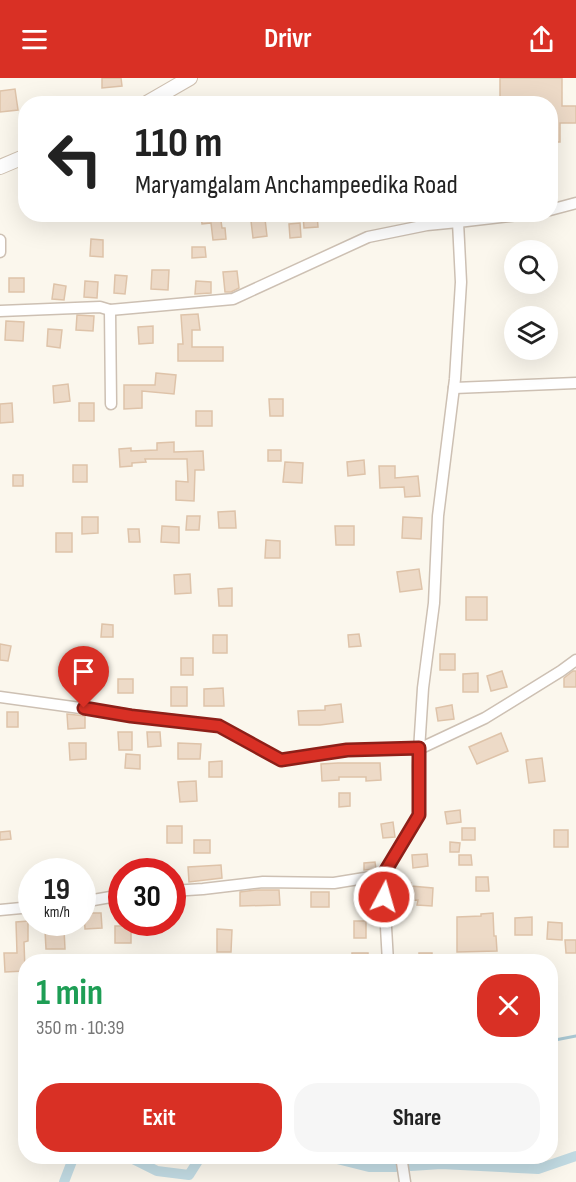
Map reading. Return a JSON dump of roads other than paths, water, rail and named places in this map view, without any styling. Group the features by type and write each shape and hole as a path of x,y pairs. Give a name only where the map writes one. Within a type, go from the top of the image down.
{"main road":[{"path":"159,96 190,78"},
{"path":"0,167 18,159"}],"street":[{"path":"558,208 576,203"},
{"path":"0,311 100,308 110,310 233,299 368,237 427,225 458,222 461,282 454,388 438,516 434,603 423,688 419,748 419,815 383,875 388,954"},
{"path":"0,240 0,252"},
{"path":"110,310 111,404"},
{"path":"454,388 576,383"},
{"path":"0,697 219,726 281,760 347,750 419,748 486,718 576,660"},
{"path":"186,890 263,882 334,883 383,875"},
{"path":"0,910 18,908"},
{"path":"402,1164 405,1182"}],"waterway":[{"path":"558,1039 576,1036"},
{"path":"558,1162 576,1156"},
{"path":"64,1182 71,1164"},
{"path":"143,1164 157,1171 189,1175 196,1164"},
{"path":"357,1164 369,1167 396,1167"},
{"path":"411,1166 441,1164"},
{"path":"441,1164 538,1169 553,1164"}]}
